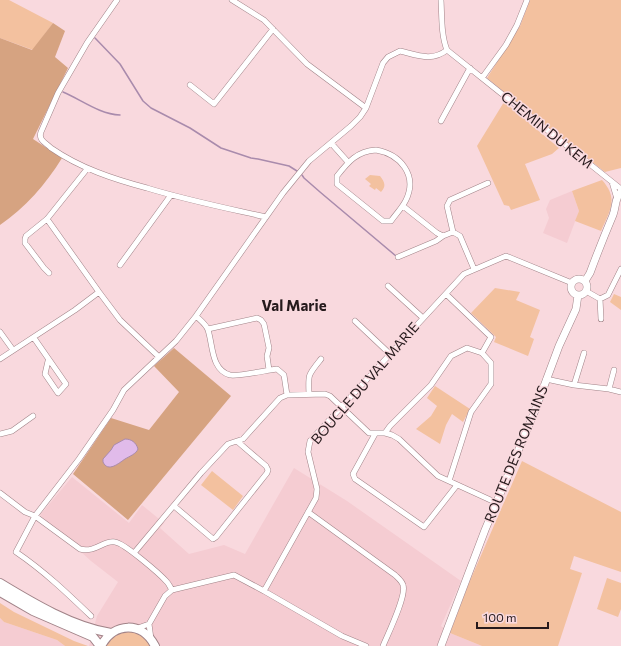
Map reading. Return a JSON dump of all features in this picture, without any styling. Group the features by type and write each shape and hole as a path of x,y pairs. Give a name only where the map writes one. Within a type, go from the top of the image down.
{"main road":[{"path":"0,583 31,601 74,622 96,631 111,633"},
{"path":"0,592 34,611 93,637 101,646 111,633 124,628 135,629 143,632 153,643"}],"street":[{"path":"116,0 91,36 58,93 40,139 55,150 88,169 126,183 266,217"},
{"path":"232,0 264,20 307,64 366,108"},
{"path":"91,616 38,567 16,552 35,516 88,447 113,410 124,390 176,341 196,316 282,193 309,161 352,126 360,117 366,108 380,69 388,57 400,51 418,56 435,58 447,50 444,39 441,0"},
{"path":"482,78 506,45 517,25 527,0"},
{"path":"190,85 214,104 273,29"},
{"name":"CHEMIN DU KEM","path":"447,50 621,190"},
{"path":"441,120 470,68"},
{"path":"331,143 348,162"},
{"path":"376,150 393,155 400,161 407,172 410,186 408,196 403,206 391,221 384,221 337,184 337,176 348,162 358,154 376,150"},
{"path":"49,273 25,243 26,236 47,219 88,169"},
{"path":"612,182 619,205"},
{"path":"474,270 460,236 453,232 447,206 450,200 488,183"},
{"path":"585,281 590,273 613,215 619,205 618,195 621,190"},
{"path":"120,265 171,195"},
{"path":"403,206 443,236"},
{"path":"47,219 120,320 159,357"},
{"path":"398,258 453,232"},
{"name":"BOUCLE DU VAL MARIE","path":"264,591 316,498 318,489 308,452 310,441 464,274 506,256 572,283"},
{"path":"600,299 608,295 621,269"},
{"path":"578,279 585,281 587,286 583,294 578,295 572,291 572,283 578,279"},
{"path":"388,286 423,318"},
{"path":"586,290 600,299"},
{"path":"0,359 34,338 99,292"},
{"path":"446,294 490,337 482,353"},
{"name":"ROUTE DES ROMAINS","path":"441,646 452,614 546,379 576,309 578,295"},
{"path":"600,299 601,319"},
{"path":"196,316 208,330 215,362 221,370 231,376 277,369 284,375 286,395"},
{"path":"208,330 257,318 261,320 264,324 270,348 267,356 269,370"},
{"path":"355,321 390,354"},
{"path":"0,332 13,350"},
{"path":"34,338 48,361 66,384 58,394 45,374 48,361"},
{"path":"385,433 390,426 431,385 451,356 467,348 482,353 491,363 491,384 471,412 449,481"},
{"path":"574,386 584,353"},
{"path":"309,394 308,380 310,372 321,359"},
{"path":"609,389 614,370"},
{"path":"546,379 574,386 609,389 621,392"},
{"path":"134,553 228,444 243,440 280,398 286,395 325,394 330,396 369,433 385,433 392,435 399,439 438,476 497,503"},
{"path":"0,434 12,431 33,416"},
{"path":"375,434 353,474 356,479 424,527 457,485"},
{"path":"174,506 213,539 216,537 267,474 268,470 266,466 238,442"},
{"path":"0,493 25,512 35,516 80,549 93,550 108,543 116,542 134,553 166,581 172,590"},
{"path":"308,512 402,582 404,592 403,597 383,646"},
{"path":"153,643 150,624 165,596 172,590 234,575 342,636 366,646"},
{"name":"ROUTE DES ROMAINS","path":"436,646 452,614"},
{"path":"135,629 150,624"}],"shaded area":[{"path":"0,0 9,0 53,23 33,50 0,38"},
{"path":"530,0 621,0 621,168 605,172 487,78 520,26"},
{"path":"53,23 65,31 55,57 68,68 33,139 62,158 34,195 18,211 0,225 0,38 32,50"},
{"path":"504,102 559,148 552,154 525,164 540,200 511,210 509,206 504,205 477,146"},
{"path":"370,175 380,176 383,180 384,186 381,192 376,188 375,190 369,186 371,184 365,179"},
{"path":"602,180 612,199 610,211 601,231 575,221 579,211 572,191"},
{"path":"572,191 579,211 567,243 543,233 549,218 546,209 550,200"},
{"path":"495,288 520,292 516,300 540,310 530,337 534,339 528,356 494,342 496,337 471,313"},
{"path":"614,294 621,297 621,310 610,302"},
{"path":"174,348 231,396 128,520 73,474 111,418 149,430 179,392 154,366"},
{"path":"435,386 470,409 463,422 452,414 446,425 440,444 416,429 431,416 437,406 427,398"},
{"path":"125,439 131,440 135,443 138,449 137,451 114,466 108,467 105,465 103,459 114,445"},
{"path":"522,461 621,512 621,572 574,556 570,569 582,573 558,646 482,646 450,633 469,583"},
{"path":"294,468 347,501 461,581 441,626 450,633 482,646 89,646 97,616 118,582 91,561 40,515 72,477 129,523 142,505 164,523 160,528 189,554 224,545 245,554"},
{"path":"212,471 243,496 233,510 201,485"},
{"path":"607,578 621,583 621,609 618,617 597,609"},
{"path":"0,603 14,612 74,641 88,646 65,646 57,640 4,622 0,618"},
{"path":"0,618 4,622 57,640 65,646 0,646"},
{"path":"128,631 144,637 150,646 104,646 108,640 114,636 121,632"}],"waterway":[{"path":"95,38 120,64 143,101 151,108 190,128 221,148 251,158 289,166 297,171"},
{"path":"63,92 105,112 120,115"},
{"path":"302,175 396,256"}],"district":[{"name":"Val Marie","path":"294,306"}]}
